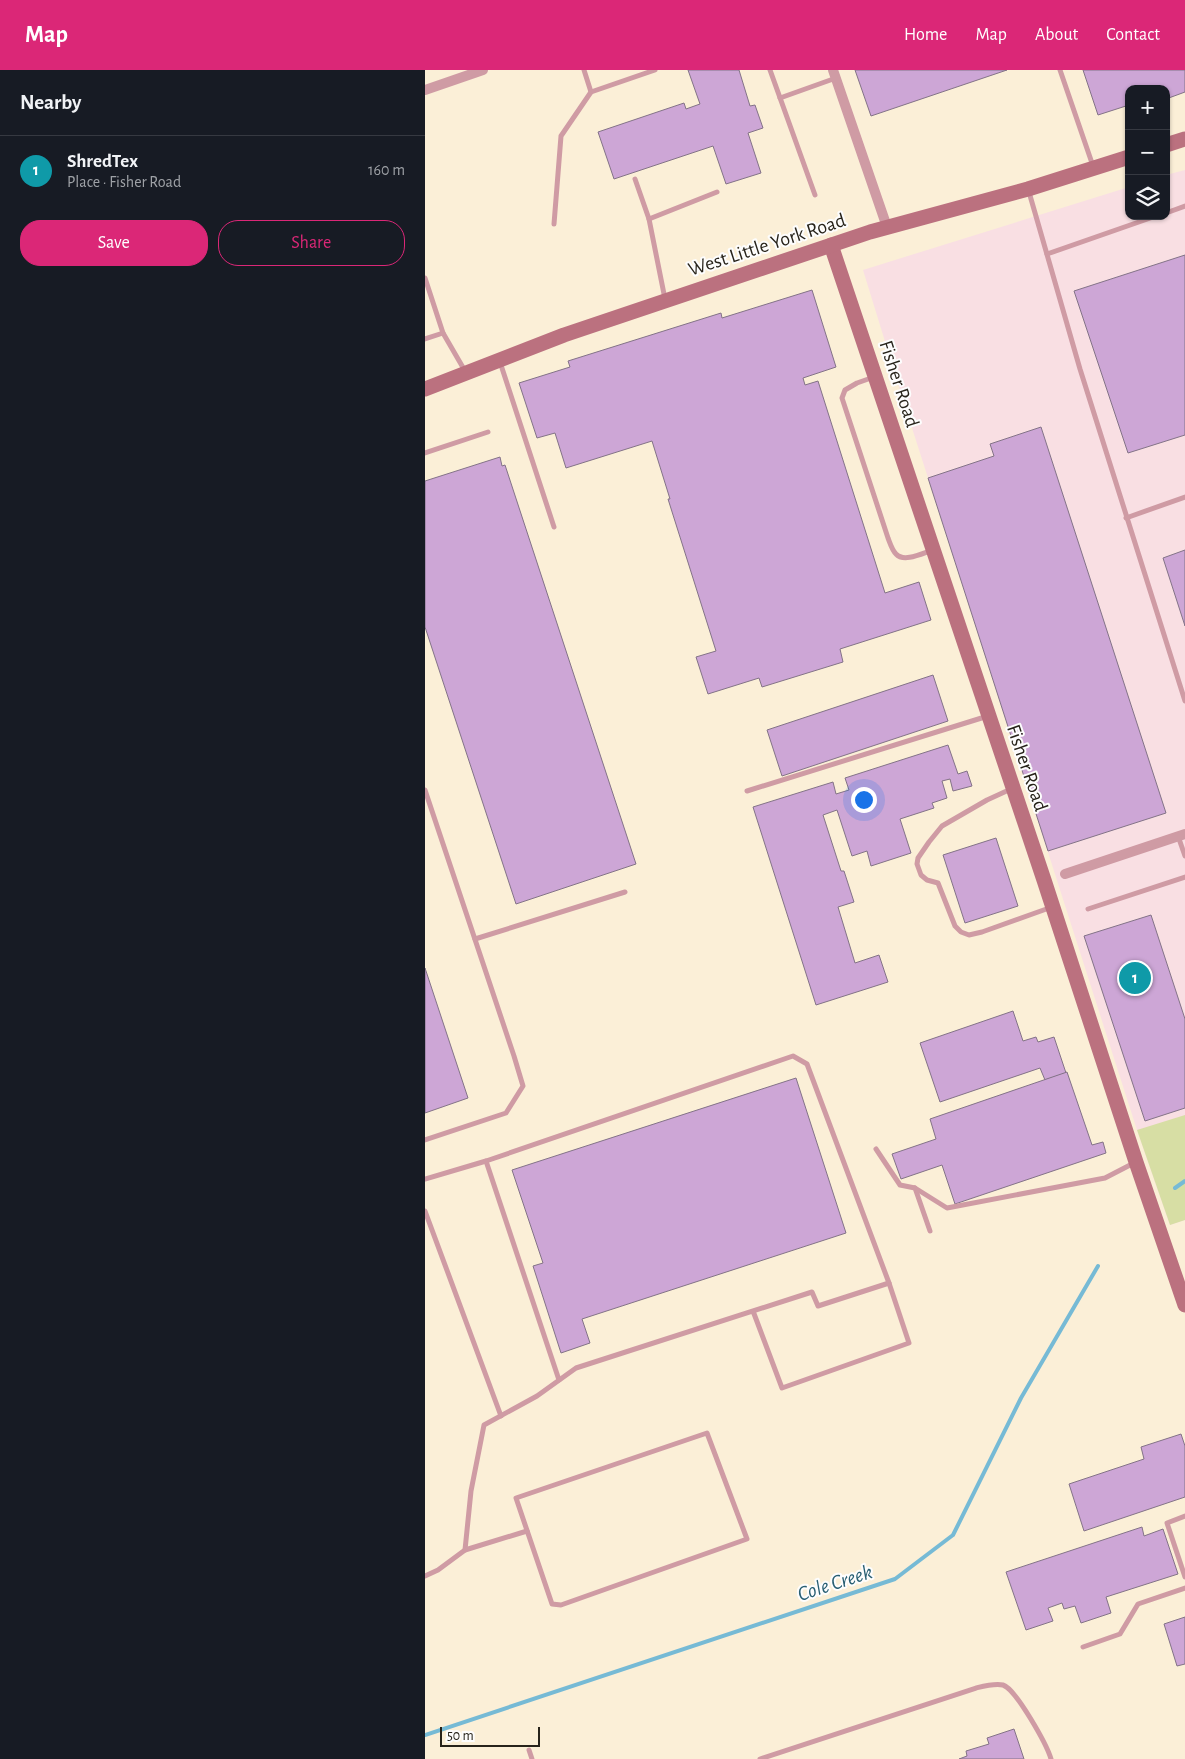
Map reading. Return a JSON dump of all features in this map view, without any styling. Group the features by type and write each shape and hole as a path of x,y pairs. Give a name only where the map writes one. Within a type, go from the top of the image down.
{"street":[{"path":"425,90 483,70"},
{"path":"835,74 887,227"},
{"path":"1170,144 1185,139"},
{"name":"West Little York Road","path":"425,389 563,335 831,245 887,227 1028,189 1125,158"},
{"name":"Fisher Road","path":"831,245 1185,1304"},
{"path":"1065,874 1182,835"}],"lane":[{"path":"584,70 591,92"},
{"path":"554,224 561,136 591,92 655,70"},
{"path":"770,70 815,195"},
{"path":"1060,70 1094,169"},
{"path":"780,98 835,74"},
{"path":"635,179 649,219 665,300"},
{"path":"1028,189 1126,518 1185,701"},
{"path":"649,219 717,192"},
{"path":"1170,212 1185,206"},
{"path":"1047,254 1145,220"},
{"path":"425,278 443,332 466,372"},
{"path":"425,339 443,332"},
{"path":"499,359 554,527"},
{"path":"875,377 857,383 845,390 842,398 888,538 895,553 900,556 908,558 933,550"},
{"path":"425,453 488,432"},
{"path":"1126,518 1185,497"},
{"path":"747,791 988,716"},
{"path":"1013,788 987,800 942,826 918,858 917,864 921,875 927,880 938,883 955,926 961,932 969,935 1052,907"},
{"path":"425,790 523,1086 506,1113 425,1140"},
{"path":"1182,835 1185,856"},
{"path":"1088,910 1185,877"},
{"path":"475,939 625,892"},
{"path":"425,1179 486,1161 793,1056 807,1064 889,1282 909,1343 782,1388 753,1311"},
{"path":"876,1149 900,1185 915,1188 947,1208 1105,1178 1136,1162"},
{"path":"486,1161 559,1380"},
{"path":"915,1188 930,1231"},
{"path":"425,1210 501,1416"},
{"path":"465,1550 471,1491 484,1425 537,1396 576,1368 812,1292 818,1306 889,1282"},
{"path":"707,1433 747,1539 561,1605 552,1604 527,1531 516,1498 707,1433"},
{"path":"1185,1516 1167,1522 1185,1577"},
{"path":"425,1576 437,1570 465,1550 527,1531"},
{"path":"1083,1647 1120,1634 1138,1604 1185,1588"},
{"path":"760,1759 976,1688 1001,1684 1009,1688 1023,1706 1051,1759"},
{"path":"529,1750 532,1759"}],"shaded area":[{"path":"1185,170 1185,1220 1170,1225 1137,1130 863,270 1125,188 1125,220 1170,220 1170,174"}],"green space":[{"path":"1185,1115 1185,1220 1170,1225 1137,1130"}],"building":[{"path":"688,70 739,70 750,106 755,105 763,128 748,133 761,173 726,184 713,146 614,179 598,132 684,103 686,109 700,104"},
{"path":"855,70 1007,70 871,116"},
{"path":"1083,70 1185,70 1185,92 1170,98 1170,85 1125,85 1125,106 1098,115"},
{"path":"1185,255 1185,435 1128,453 1074,291"},
{"path":"812,290 836,367 803,378 805,385 818,381 885,593 919,582 931,620 840,649 843,662 762,687 759,678 708,694 696,657 716,651 668,499 670,499 652,441 566,468 555,433 537,438 519,383 570,367 568,361 721,313 722,318"},
{"path":"1041,427 1166,813 1048,851 928,478 994,456 990,444"},
{"path":"500,457 502,466 505,465 636,864 516,904 425,627 425,481"},
{"path":"1185,550 1185,626 1163,558"},
{"path":"933,675 948,721 782,776 767,730"},
{"path":"948,745 958,774 967,771 972,786 953,791 950,779 942,781 947,798 932,803 934,808 900,819 911,853 871,866 867,851 852,856 837,810 823,815 841,871 844,871 854,902 838,907 855,963 879,955 888,982 816,1005 753,807 833,782 836,794 849,790 845,778"},
{"path":"996,838 1018,906 965,923 943,855"},
{"path":"1151,915 1185,1019 1185,1108 1145,1121 1084,936"},
{"path":"425,968 468,1098 425,1113"},
{"path":"1013,1011 1023,1041 1036,1037 1038,1042 1054,1037 1066,1073 1045,1080 1040,1068 940,1102 920,1043"},
{"path":"1067,1072 1092,1145 1103,1142 1106,1153 955,1204 942,1165 901,1179 892,1154 936,1139 930,1119"},
{"path":"796,1078 846,1233 582,1319 590,1343 561,1353 533,1266 543,1263 512,1170"},
{"path":"1181,1434 1185,1446 1185,1497 1084,1531 1069,1484 1144,1459 1141,1447"},
{"path":"1142,1527 1144,1536 1163,1529 1178,1574 1106,1597 1111,1613 1081,1623 1075,1606 1064,1609 1062,1603 1048,1608 1053,1621 1026,1630 1006,1572"},
{"path":"1185,1617 1185,1664 1177,1666 1164,1624"},
{"path":"1014,1729 1024,1759 959,1759 967,1756 966,1751 989,1744 987,1738"}],"waterway":[{"name":"Cole Creek","path":"1175,1188 1185,1181"},
{"name":"Cole Creek","path":"425,1735 895,1579 953,1535 1021,1398 1098,1266"}],"place":[{"name":"ShredTex","path":"1135,978"}]}
